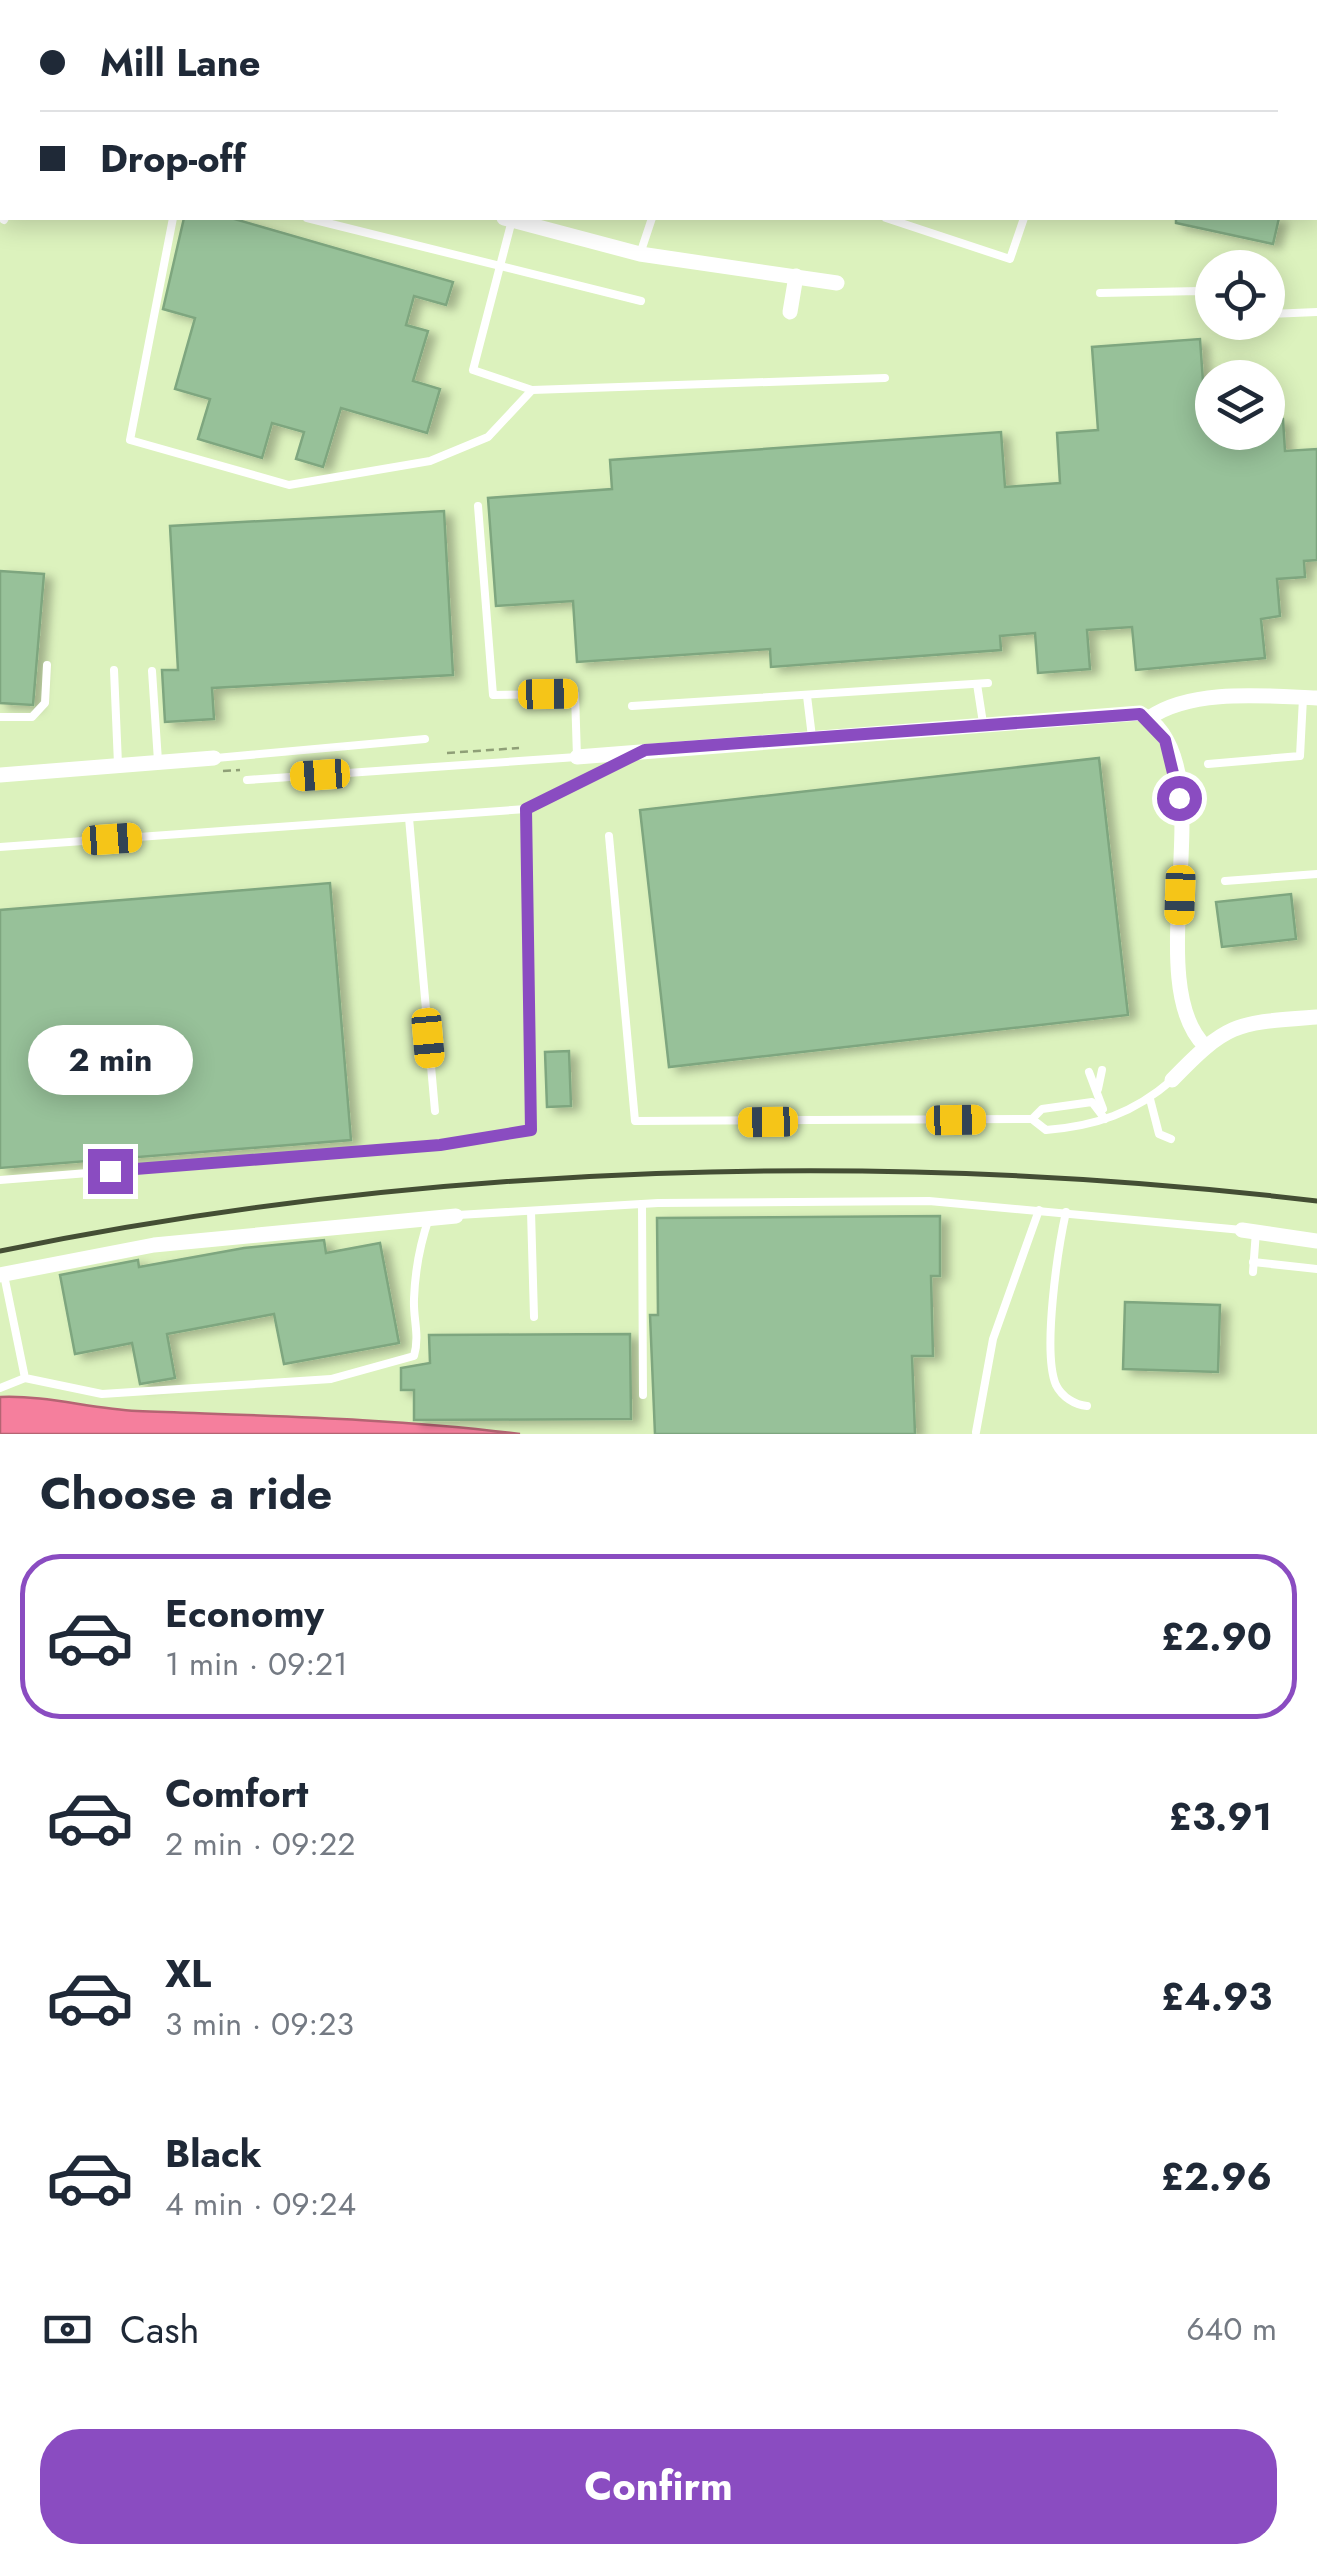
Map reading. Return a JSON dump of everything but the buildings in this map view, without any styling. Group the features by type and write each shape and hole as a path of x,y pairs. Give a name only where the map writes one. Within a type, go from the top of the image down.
{"street":[{"path":"516,220 550,224 640,254 837,283"},
{"path":"790,312 796,276"},
{"path":"578,757 1108,712 1149,718 1162,709 1194,701 1310,698"},
{"path":"1149,718 1165,740 1176,774 1182,822 1178,935 1184,1014 1205,1046"},
{"path":"0,775 214,758"},
{"path":"1172,1080 1220,1033 1237,1026 1317,1018"},
{"path":"2,1275 154,1245 456,1216"},
{"path":"1248,1231 1317,1240"}],"lane":[{"path":"173,220 130,440 289,485 430,462 488,436 532,390"},
{"path":"315,220 492,266 501,263 641,301"},
{"path":"508,220 501,263 473,370 532,390 885,378"},
{"path":"640,254 651,220"},
{"path":"892,220 1010,259 1023,220"},
{"path":"1100,293 1195,291"},
{"path":"1285,313 1317,312"},
{"path":"247,780 578,757 575,694 493,695 478,506"},
{"path":"0,717 32,718 44,704 48,665"},
{"path":"114,670 118,764"},
{"path":"152,672 158,762"},
{"path":"632,706 983,683 983,723"},
{"path":"807,696 812,737"},
{"path":"1208,764 1300,756 1310,698"},
{"path":"214,758 426,739"},
{"path":"0,847 526,809 645,750"},
{"path":"0,1180 440,1145 531,1130 526,809"},
{"path":"409,818 434,1111"},
{"path":"609,836 635,1121 1032,1119 1046,1130 1092,1126 1150,1099 1172,1080"},
{"path":"1225,881 1317,874"},
{"path":"1098,1089 1103,1082 1102,1070"},
{"path":"1090,1072 1104,1118"},
{"path":"1150,1099 1159,1134 1170,1140"},
{"path":"1032,1119 1042,1109 1092,1102 1104,1118"},
{"path":"456,1216 642,1204 930,1201 1248,1231 1253,1266 1317,1269"},
{"path":"642,1204 644,1396"},
{"path":"976,1432 992,1340 1039,1210"},
{"path":"531,1211 534,1317"},
{"path":"1066,1212 1055,1260 1053,1364 1056,1386 1074,1404 1087,1406"},
{"path":"0,1388 25,1378 102,1394 330,1379 414,1356 418,1338 414,1301 420,1245 429,1218"},
{"path":"2,1275 25,1378"}],"shaded area":[{"path":"0,1397 137,1411 377,1421 520,1434 0,1434"}],"railway":[{"path":"0,1251 162,1221 326,1199 491,1183 656,1174 988,1174 1317,1201"}],"route":[{"path":"110,1171 440,1145 531,1130 526,809 645,750 1108,712 1140,714 1155,724 1165,740 1179,798"}]}
